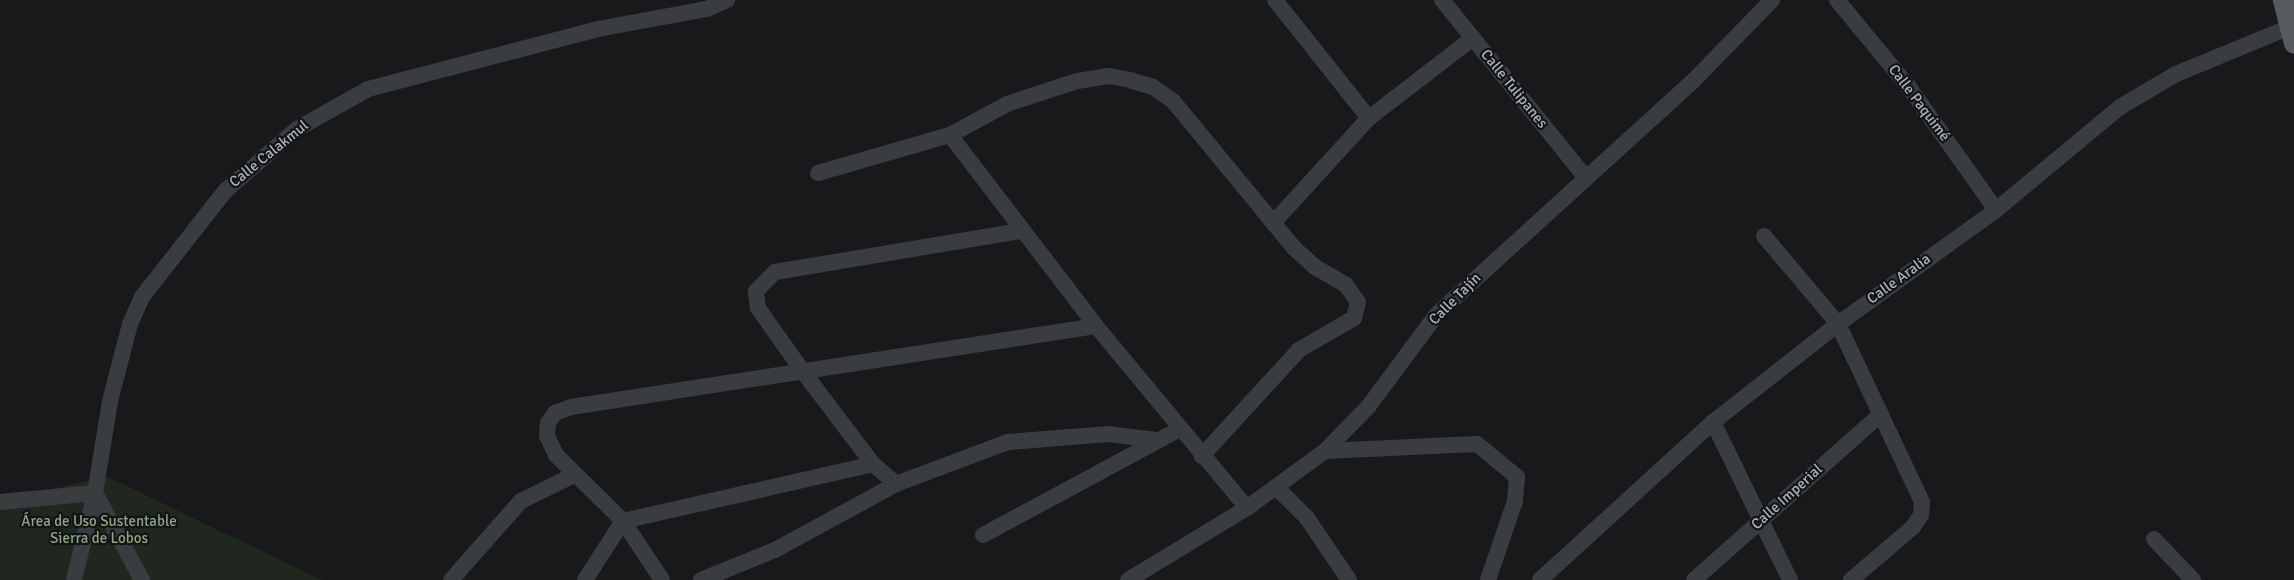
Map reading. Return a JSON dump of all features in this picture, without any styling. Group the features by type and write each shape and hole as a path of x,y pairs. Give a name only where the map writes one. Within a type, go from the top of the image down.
{"main road":[{"path":"2283,0 2292,34"}],"street":[{"name":"Calle Calakmul","path":"74,580 95,493 110,401 130,324 142,297 226,190 297,129 348,98 383,84 598,29 707,9 726,0"},
{"path":"1275,0 1369,118"},
{"name":"Calle Tulipanes","path":"1442,0 1586,178"},
{"name":"Calle Tajín","path":"1128,580 1247,508 1325,451 1368,407 1437,314 1694,80 1772,0"},
{"name":"Calle Paquimé","path":"1837,0 1908,86 1995,210"},
{"name":"Calle Aralia","path":"1540,580 1713,422 1838,324 1995,210 2120,107 2176,74 2292,34"},
{"path":"1273,223 1369,118 1473,38"},
{"path":"818,173 950,135 1007,104 1077,81 1109,76 1130,80 1153,87 1173,101 1273,223 1315,267 1346,285 1356,296 1358,310 1346,324 1326,332 1299,350 1202,456"},
{"path":"950,135 1020,231 1179,429 1247,508"},
{"path":"896,484 873,464 804,373 758,308 756,291 775,272 1020,231"},
{"path":"1764,236 1838,324 1922,502 1921,515 1898,543 1851,580"},
{"path":"662,580 623,521 556,455 547,436 548,423 555,413 571,407 804,373 1096,326"},
{"name":"Calle Imperial","path":"1694,580 1881,414"},
{"path":"1713,422 1763,519 1790,580"},
{"path":"983,534 1179,429"},
{"path":"701,580 775,550 896,484 1008,442 1108,434 1156,440"},
{"path":"1325,451 1477,444 1517,477 1515,501 1488,580"},
{"path":"585,580 623,521 873,464"},
{"path":"451,580 521,501 574,475"},
{"path":"1277,488 1307,518 1349,580"},
{"path":"0,502 95,493 142,580"},
{"path":"2154,539 2193,580"}],"green space":[{"name":"Área de Uso Sustentable Sierra de Lobos","path":"106,476 322,580 0,580 0,502"}]}
